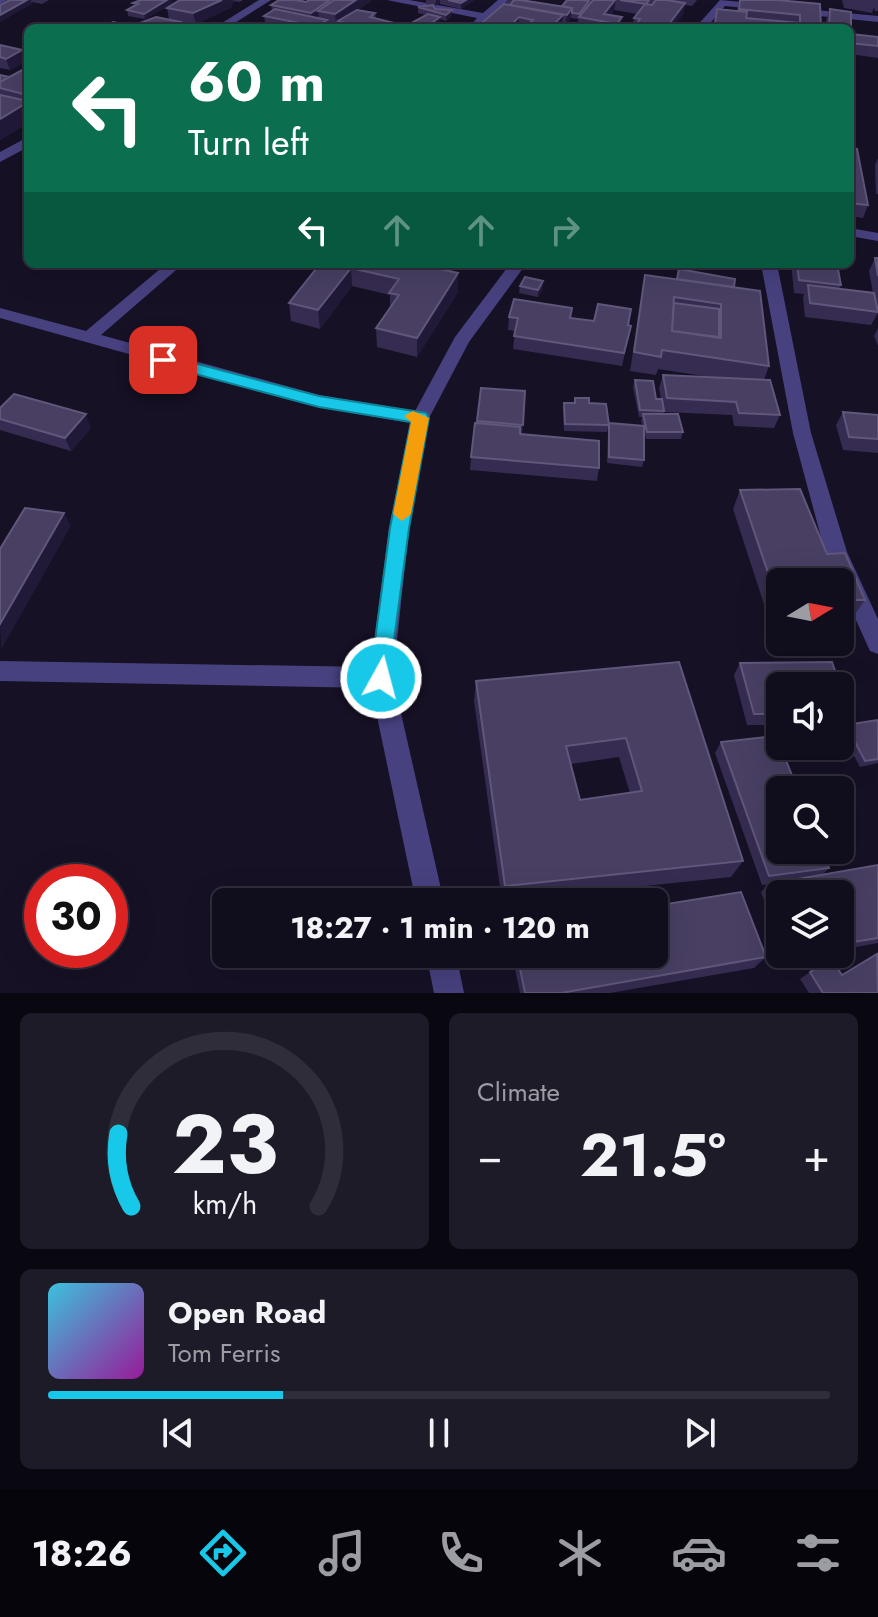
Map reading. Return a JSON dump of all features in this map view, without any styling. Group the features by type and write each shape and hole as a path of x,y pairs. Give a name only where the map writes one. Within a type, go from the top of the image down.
{"street":[{"path":"226,24 266,0"},
{"path":"392,0 486,17"},
{"path":"477,24 504,0"},
{"path":"704,24 724,2 770,8"},
{"path":"785,10 878,19"},
{"path":"0,49 24,53"},
{"path":"0,158 24,143"},
{"path":"854,233 878,237"},
{"path":"89,337 170,268"},
{"path":"427,888 381,678 399,528 420,418 461,341 515,268"},
{"path":"770,268 802,433 836,552 878,644"},
{"path":"0,313 188,368 319,401 420,418"},
{"path":"0,671 381,678"},
{"path":"444,968 449,993"}],"building":[{"path":"10,0 27,0 0,15 0,5"},
{"path":"141,0 167,0 144,14 127,10"},
{"path":"180,0 222,0 193,13 167,8"},
{"path":"279,0 330,0 311,13 271,5"},
{"path":"334,0 356,0 335,14 318,11"},
{"path":"514,0 572,8 567,15 510,5"},
{"path":"567,0 589,1 579,14 572,13 572,8 562,6"},
{"path":"593,0 615,0 604,14 622,17 617,24 579,17"},
{"path":"620,0 649,0 646,4"},
{"path":"656,0 685,3 669,24 636,24 640,19 634,18 645,4 652,5"},
{"path":"740,0 820,4 821,24 715,23 717,9 747,12 746,18 800,23 800,15 739,9"},
{"path":"504,4 563,15 554,24 528,24 533,20 519,17 512,24 481,24"},
{"path":"433,5 435,9 452,10 446,15 418,7"},
{"path":"275,9 327,20 321,24 299,24 264,16"},
{"path":"830,9 851,12 851,24 829,24"},
{"path":"357,10 375,13 370,17 398,24 348,24 338,21"},
{"path":"428,14 440,17 430,24 410,24"},
{"path":"156,17 181,22 178,24 137,24"},
{"path":"854,34 878,37 878,46 854,43"},
{"path":"0,45 22,50 6,59 0,57"},
{"path":"24,69 24,94 0,88 0,82"},
{"path":"0,95 24,100 24,104 0,119"},
{"path":"854,149 857,149 868,205 854,203"},
{"path":"317,268 351,268 318,310 289,303"},
{"path":"351,268 436,268 458,273 417,338 376,328 399,295 389,293 399,279"},
{"path":"798,268 838,268 841,285 799,280"},
{"path":"679,269 735,279 734,287 677,279"},
{"path":"645,275 760,291 769,366 662,350 661,357 634,352","holes":["674,297 721,304 721,338 672,331"]},
{"path":"525,277 543,281 538,290 520,286"},
{"path":"808,285 874,293 878,312 810,303"},
{"path":"514,299 572,308 570,318 594,321 598,304 631,309 628,325 631,326 624,353 514,336 518,318 509,317"},
{"path":"674,303 719,309 719,337 672,331"},
{"path":"663,375 770,380 780,415 739,413 736,402 667,398"},
{"path":"635,380 653,381 656,399 662,399 664,411 640,410"},
{"path":"481,388 525,391 523,425 477,421"},
{"path":"14,394 86,414 65,438 0,419 0,408"},
{"path":"575,398 589,398 589,403 606,404 609,425 565,424 564,403 575,403"},
{"path":"843,412 878,415 878,439 849,437"},
{"path":"643,414 678,414 683,432 647,432"},
{"path":"475,423 520,427 520,434 599,441 599,468 471,457"},
{"path":"609,423 644,426 644,460 609,457"},
{"path":"800,489 827,554 845,553 851,568 766,568 740,490"},
{"path":"25,508 64,513 0,624 0,549"},
{"path":"854,574 865,600 854,600"},
{"path":"679,662 743,861 505,886 476,681","holes":["626,738 642,791 580,800 566,746"]},
{"path":"832,662 836,672 766,672 766,714 754,714 740,663"},
{"path":"877,720 878,759 865,761 854,740 854,724"},
{"path":"766,737 766,760 786,760 792,776 766,776 766,864 827,864 829,868 769,876 721,742"},
{"path":"878,865 878,938 854,942 854,880 792,880"},
{"path":"741,892 766,957 561,993 525,993 520,968 668,968 668,904"},
{"path":"877,954 878,993 823,993 810,972 816,968 837,968 842,975"}],"slow traffic":[{"path":"402,514 420,418 413,416"}],"route":[{"path":"163,360 319,401 420,418 399,528 381,678"}]}
